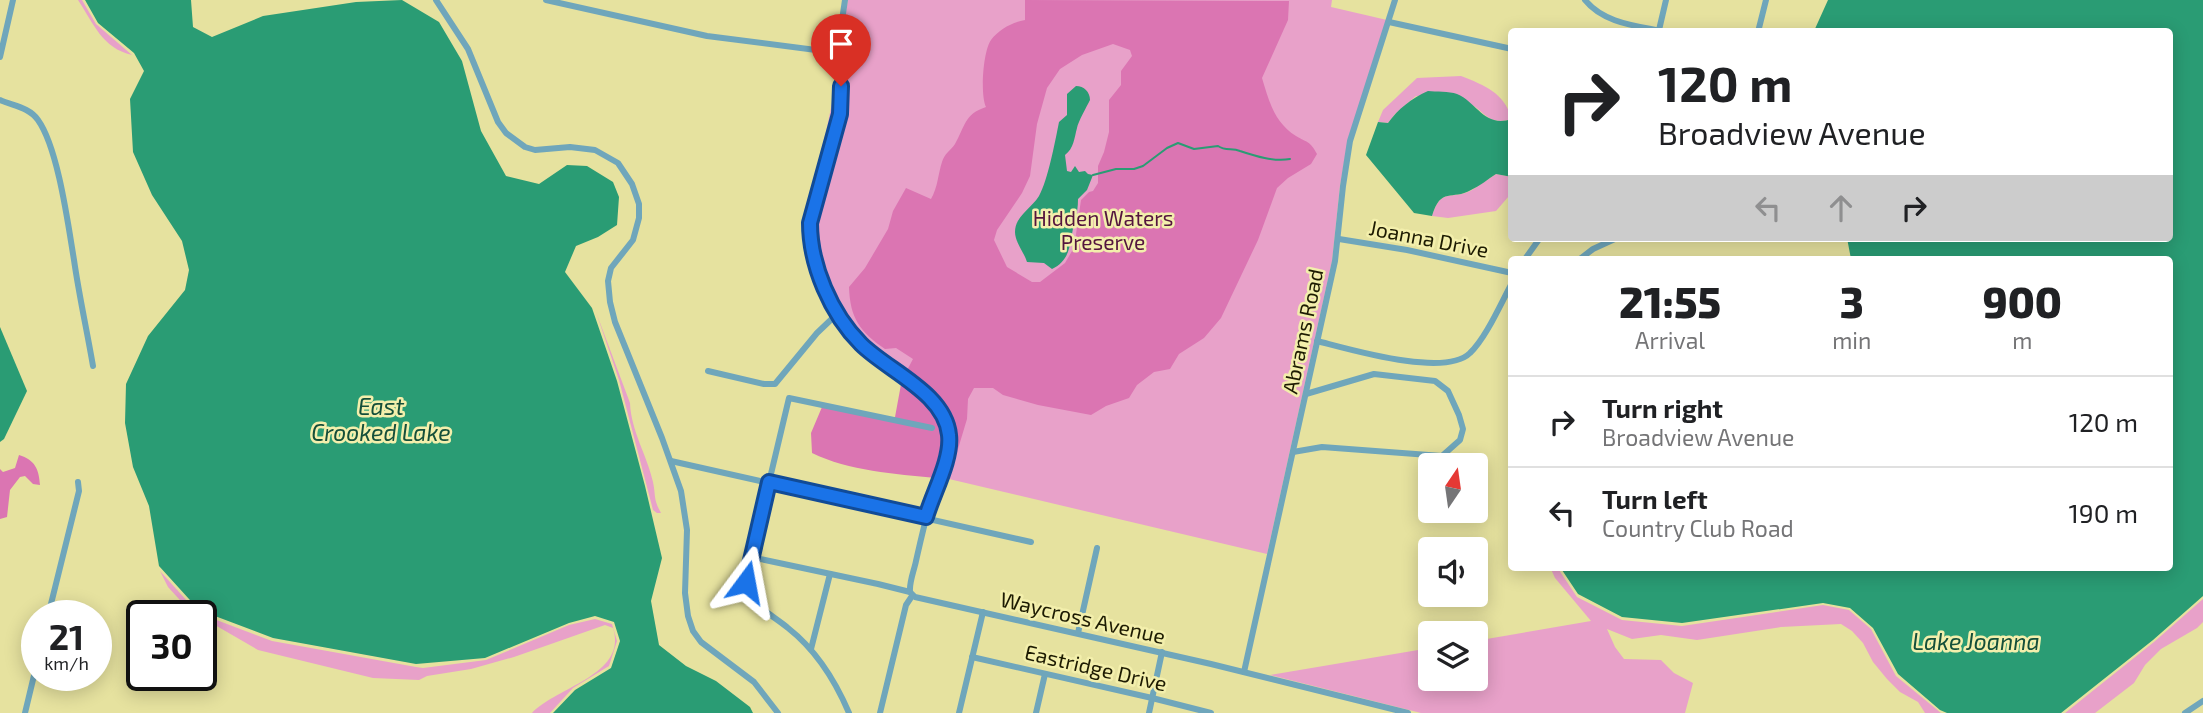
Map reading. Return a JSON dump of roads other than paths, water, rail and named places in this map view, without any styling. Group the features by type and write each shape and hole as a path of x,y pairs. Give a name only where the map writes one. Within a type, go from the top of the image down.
{"street":[{"path":"0,57 13,0"},
{"path":"436,0 468,49 498,122 506,133 525,147 535,150 570,147 595,150 618,163 632,184 639,204 639,218 633,240 611,268 608,281 610,302 615,322 681,491 685,510 685,593 688,616 693,631 701,642 754,682 778,713"},
{"path":"546,0 707,36 839,53"},
{"path":"845,0 839,53 840,114 810,223 810,239 821,277 838,313 863,346 926,395 945,418 949,433 948,450 926,517 911,594 880,713"},
{"name":"Abrams Road","path":"1244,671 1339,239 1350,141 1395,0"},
{"path":"1585,0 1604,16 1651,28"},
{"path":"1663,28 1666,0"},
{"path":"1759,28 1766,0"},
{"path":"1390,22 1508,48"},
{"path":"0,100 33,114 42,126 50,145 68,226 93,366"},
{"name":"Joanna Drive","path":"1339,239 1396,248 1508,272"},
{"path":"1584,256 1606,242"},
{"path":"1317,341 1427,365 1466,357 1476,346 1508,290"},
{"path":"708,371 775,384 817,333 838,313"},
{"path":"1293,452 1322,447 1442,456 1462,435 1462,422 1446,388 1428,379 1367,374 1306,394"},
{"path":"849,713 838,687 811,649 789,628 760,607 748,593 746,582 751,557 789,398 932,428"},
{"path":"671,461 1031,541"},
{"path":"52,600 79,491 78,482"},
{"path":"1078,633 1097,548"},
{"name":"Waycross Avenue","path":"751,557 1244,671 1385,710 1408,713"},
{"path":"811,649 830,574"},
{"path":"959,713 983,612"},
{"path":"1149,713 1162,652"},
{"name":"Eastridge Drive","path":"972,657 1211,713"},
{"path":"1036,713 1045,674"},
{"path":"25,713 30,691"},
{"path":"2185,713 2203,701"}],"water":[{"name":"East Crooked Lake","path":"85,0 191,0 193,27 212,37 263,16 356,2 402,0 439,22 462,61 481,131 506,176 539,184 567,165 587,166 613,182 619,197 617,225 576,246 565,272 592,308 617,381 645,486 662,558 651,601 659,645 686,666 716,681 750,707 753,713 553,713 575,690 611,668 620,641 614,622 595,616 569,623 485,658 416,664 273,638 217,617 217,600 190,600 159,566 149,506 133,467 125,423 126,384 148,336 185,290 189,270 182,241 152,195 133,152 130,99 144,71 134,53 98,23"},
{"name":"Lake Joanna","path":"1828,0 2203,0 2203,596 2153,640 2061,713 1947,713 1940,710 1898,674 1873,628 1850,608 1823,603 1682,623 1622,617 1578,594 1563,571 2173,571 2173,256 1850,256 1848,242 2173,242 2173,28 1815,28"},
{"path":"1076,86 1086,90 1090,100 1079,122 1072,146 1065,155 1067,171 1071,172 1075,166 1079,172 1085,171 1093,175 1087,190 1078,199 1067,254 1059,265 1052,269 1044,263 1027,262 1015,232 1020,217 1036,201 1042,189 1059,122 1067,115 1067,94"},
{"path":"1428,91 1457,94 1488,117 1508,120 1508,176 1496,174 1478,187 1443,197 1432,216 1414,213 1366,155 1378,122 1388,123 1416,97"},
{"path":"0,327 27,391 4,439 0,442"}],"waterway":[{"path":"1093,175 1143,166 1178,143 1194,149 1218,146 1265,158 1290,159"}],"park label":[{"name":"Hidden Waters Preserve","path":"1103,229"}]}
